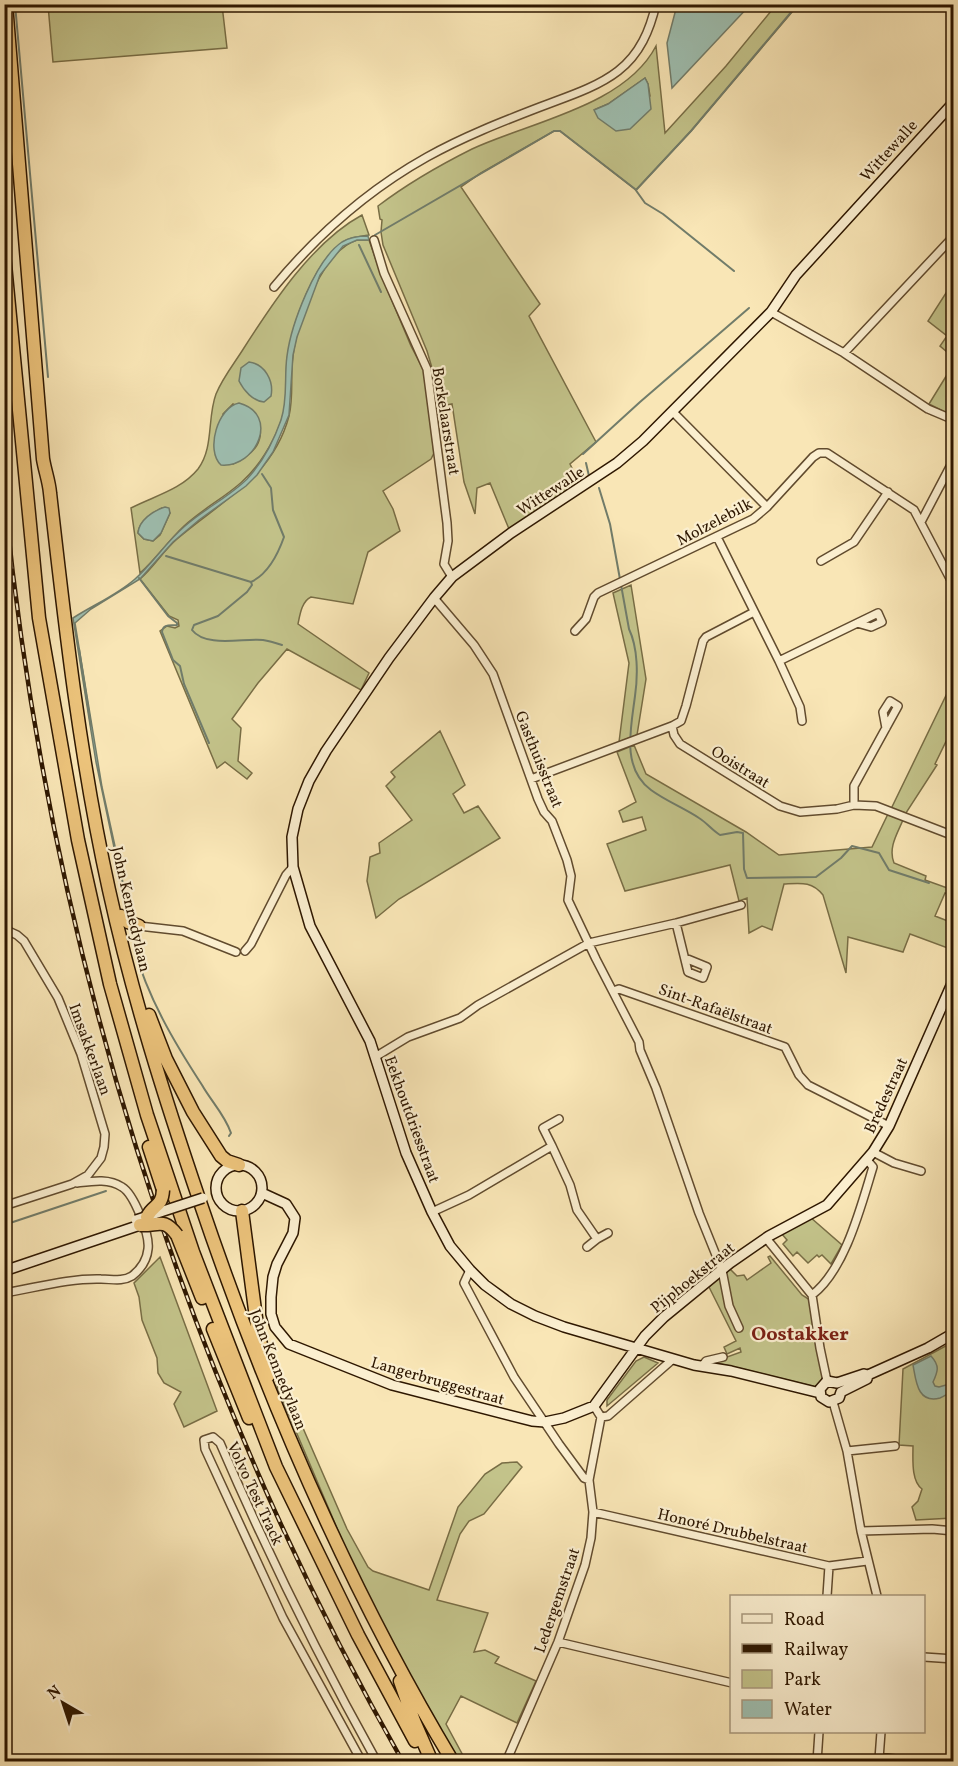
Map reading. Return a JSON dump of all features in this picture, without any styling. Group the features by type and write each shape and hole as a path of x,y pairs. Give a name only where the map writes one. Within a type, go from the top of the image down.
{"highway":[{"name":"John Kennedylaan","path":"6,4 43,459 50,488 55,548 76,708 106,879 127,962 170,1113 248,1340 269,1393 333,1537 383,1637 453,1761"},
{"name":"John Kennedylaan","path":"4,51 38,468 45,496 70,718 105,900 136,1021 165,1119 228,1303 293,1462 364,1614 402,1685 431,1761"},
{"name":"John Kennedylaan","path":"4,254 39,618 78,840 110,984 147,1115 193,1252 276,1467 316,1553 385,1688 414,1739 431,1761"},
{"path":"33,332 41,371 47,423"},
{"path":"78,840 81,870 107,997 134,1098 163,1190 159,1205 140,1222 149,1226 158,1222 165,1224 170,1226 177,1235 254,1430 276,1467"},
{"path":"106,879 114,893 121,915 147,1010 177,1080 193,1112 221,1156 239,1165"},
{"path":"121,915 128,922 139,926"},
{"path":"127,940 130,932 139,926"},
{"path":"242,1211 258,1333 269,1376 329,1518 367,1597 383,1637"}],"street":[{"path":"274,287 294,262 328,229 363,199 416,164 467,136 597,84 619,70 643,42 651,26 656,4"},
{"name":"Wittewalle","path":"293,867 292,837 298,809 309,781 351,712 434,598 452,577 511,533 617,463 673,412 771,312 796,275 954,102"},
{"path":"843,353 954,236"},
{"name":"Borkelaarstraat","path":"374,240 384,273 427,369 447,523 448,541 444,564 452,577"},
{"path":"771,312 843,353 928,409 954,420"},
{"path":"673,412 767,507"},
{"name":"Molzelebilk","path":"575,631 586,620 594,597 753,519 819,453 828,453 914,510 954,586"},
{"path":"921,522 954,459"},
{"path":"821,561 854,542 888,492"},
{"path":"717,537 779,661 800,707 802,721"},
{"name":"Gasthuisstraat","path":"434,598 474,645 493,674 543,812 552,822 567,860 571,876 568,900 639,1042 699,1213 722,1270 729,1306 739,1328"},
{"path":"531,779 681,721 706,637 754,612"},
{"path":"779,661 857,623"},
{"name":"Ooistraat","path":"672,726 674,735 680,744 780,806 800,812 854,805 876,806 954,836"},
{"path":"854,805 854,786 886,728"},
{"path":"245,951 251,944 286,875 293,867"},
{"name":"Eekhoutdriesstraat","path":"293,867 311,928 370,1041 406,1153 432,1212 450,1246 485,1286 511,1304 564,1327 673,1359 820,1393"},
{"path":"375,1057 408,1037 459,1018 589,943 676,923 741,904"},
{"path":"676,923 685,958"},
{"path":"139,926 183,931 236,952"},
{"name":"Imsakkerlaan","path":"4,929 24,941 58,998 81,1054 100,1114 105,1134 100,1158 88,1174 72,1184"},
{"name":"Bredestraat","path":"867,1160 889,1126 954,979"},
{"name":"Sint-Rafaëlstraat","path":"613,991 619,988 785,1047 799,1075 808,1085 889,1126"},
{"path":"559,1119 543,1128 570,1185 578,1210 597,1239"},
{"path":"432,1212 469,1195 552,1146"},
{"path":"873,1152 894,1163 921,1171"},
{"path":"812,1295 823,1286 837,1263 859,1213 873,1167 867,1160"},
{"name":"Pijphoekstraat","path":"594,1406 636,1348 664,1317 766,1238 827,1205 867,1160"},
{"path":"4,1264 204,1201 220,1202 230,1209 242,1211 255,1205 262,1192 261,1179 247,1166 239,1165 225,1170 217,1182 216,1190 220,1202"},
{"path":"4,1206 72,1184 108,1181 128,1191 137,1205 149,1245 141,1268 133,1275 121,1280 86,1279 4,1293"},
{"path":"204,1201 216,1190"},
{"name":"Langerbruggestraat","path":"262,1192 286,1204 295,1218 293,1233 273,1277 271,1314 275,1327 289,1344 392,1386 518,1418 545,1422"},
{"path":"4,1271 140,1222"},
{"path":"586,1247 608,1233"},
{"path":"766,1238 812,1295 821,1355 835,1385 839,1398 833,1401 824,1400 820,1393 821,1386 835,1385 864,1374 868,1375 928,1348 954,1333"},
{"path":"470,1270 464,1283 466,1288 514,1377 584,1478 590,1480"},
{"path":"702,1366 706,1361 723,1357"},
{"path":"545,1422 564,1418 594,1406 601,1417 608,1416 673,1359"},
{"path":"833,1401 847,1451 867,1561 877,1595"},
{"name":"Ledergemstraat","path":"506,1761 558,1642 585,1565 591,1538 593,1512 590,1480 601,1417"},
{"name":"Volvo Test Track","path":"362,1761 283,1618 205,1449 204,1440 213,1437 220,1443 300,1618 377,1761"},
{"path":"847,1451 896,1446"},
{"name":"Honoré Drubbelstraat","path":"593,1512 829,1566 867,1561"},
{"path":"861,1531 932,1529 954,1531"},
{"path":"827,1595 829,1566"},
{"path":"558,1642 730,1683"},
{"path":"925,1657 954,1659"},
{"path":"817,1761 819,1733"},
{"path":"881,1733 879,1759 919,1761"}],"green space":[{"path":"48,5 222,5 227,48 53,62"},
{"path":"776,5 798,5 691,131 636,190 560,131 554,131 461,187 540,304 529,316 596,442 570,464 580,485 509,529 490,483 477,488 475,514 464,482 452,404 436,407 432,368 383,245 382,220 378,206 424,175 472,149 574,110 599,98 622,84 642,67 656,46 665,133 726,66","holes":["645,78 650,96 594,110 608,104"]},
{"path":"362,215 369,235 349,239 333,251 323,263 307,293 295,325 288,354 283,414 269,448 247,477 184,526 140,573 131,508 184,482 198,469 206,452 213,403 224,377 294,276 326,241","holes":["233,404 256,416 260,432 260,439 253,451 233,464 223,414","162,508 170,513 160,535 153,541 144,539 138,533 143,521"]},
{"path":"357,240 369,240 382,277 424,371 434,453 431,459 383,491 393,509 400,531 368,552 353,604 311,597 303,605 298,624 369,673 361,690 287,649 232,719 241,728 238,761 252,773 247,779 225,762 217,768 160,631 167,626 175,628 179,626 178,620 169,616 140,579 172,544 244,486 271,456 289,416 295,342 313,289 333,258 344,247"},
{"path":"953,282 953,357 940,346 947,336 928,321"},
{"path":"953,365 953,416 929,404"},
{"path":"631,585 646,679 637,735 619,742 629,663 613,593"},
{"path":"953,681 953,727 935,764 937,765 906,813 891,809"},
{"path":"440,731 465,785 453,794 464,813 478,806 500,838 399,899 376,918 367,881 370,857 380,853 379,843 412,820 386,786 395,777 391,772"},
{"path":"634,745 646,774 746,832 779,855 872,847 888,814 903,820 893,846 894,863 926,876 925,880 953,890 953,896 945,893 935,916 953,923 953,950 910,934 903,952 848,937 846,973 823,895 819,890 806,884 784,884 772,930 762,926 749,933 747,898 739,901 730,865 625,891 607,844 646,830 642,817 623,822 619,811 636,802 617,752"},
{"path":"810,1217 842,1245 831,1264 822,1255 819,1257 817,1255 808,1263 797,1252 793,1256 783,1244 787,1240 781,1233"},
{"path":"770,1256 802,1295 810,1300 823,1380 816,1387 713,1362 741,1352 740,1348 727,1354 724,1347 736,1341 709,1287 729,1268 737,1276 744,1275 747,1280 771,1263 768,1257"},
{"path":"160,1257 217,1411 184,1427 174,1404 181,1392 164,1383 158,1373 157,1358 142,1320 139,1297 134,1283"},
{"path":"953,1342 953,1518 916,1520 912,1507 918,1501 922,1489 914,1475 913,1446 899,1445 903,1369"},
{"path":"644,1357 658,1363 607,1406 607,1400 636,1361"},
{"path":"279,1373 347,1529 368,1567 373,1571 429,1590 458,1507 485,1474 502,1463 517,1462 522,1467 484,1514 469,1521 460,1534 437,1600 488,1613 474,1652 485,1650 499,1657 495,1663 536,1681 517,1723 461,1696 446,1724 466,1761 458,1761 411,1680 356,1573 278,1389 276,1380"}],"water":[{"path":"677,5 750,5 672,88 667,43"},
{"path":"645,78 648,84 651,109 630,129 616,131 598,118 594,110 608,104"},
{"path":"368,236 369,240 357,240 343,246 320,275 297,337 293,355 289,415 273,452 257,475 173,542 140,579 91,609 75,623 102,787 129,910 125,911 126,904 96,762 73,618 128,585 185,526 232,492 258,466 281,420 289,343 306,294 332,251 348,239"},
{"path":"249,362 260,366 270,379 271,396 264,402 249,395 239,381 241,368"},
{"path":"239,403 251,409 259,418 261,428 259,439 245,458 234,464 221,465 214,450 216,430 225,412"},
{"path":"165,507 169,508 170,513 161,533 153,541 144,539 138,533 141,524 151,514"},
{"path":"931,1356 937,1366 933,1382 935,1386 953,1383 953,1392 932,1399 922,1394 919,1389 913,1365"}],"waterway":[{"path":"15,4 48,377"},
{"path":"636,190 691,131 798,4"},
{"path":"375,235 554,131 560,131 635,189 645,203 663,214 734,271"},
{"path":"359,245 381,292"},
{"path":"583,454 749,308"},
{"path":"586,463 589,476"},
{"path":"251,582 272,563 284,537 273,510 271,488 262,474"},
{"path":"599,488 610,524 629,629 636,653 637,679 630,747 635,771 642,781 651,790 693,814 720,835 743,833 744,869 747,878 816,877 841,858 852,846 879,853 889,870 929,883"},
{"path":"166,556 251,582 252,585 247,592 218,616 194,625 192,630 198,636 215,641 263,640 282,645"},
{"path":"139,578 168,616 177,623 177,625 166,626 162,632 173,660 180,666 184,684 209,743"},
{"path":"79,649 91,726"},
{"path":"134,948 163,1019 225,1120 231,1133 229,1136"},
{"path":"4,1225 106,1191"}],"railway":[{"path":"4,492 24,659 53,824 91,987 136,1148 191,1306 253,1462 324,1614 403,1762"}],"district":[{"name":"Oostakker","path":"800,1333"}]}
